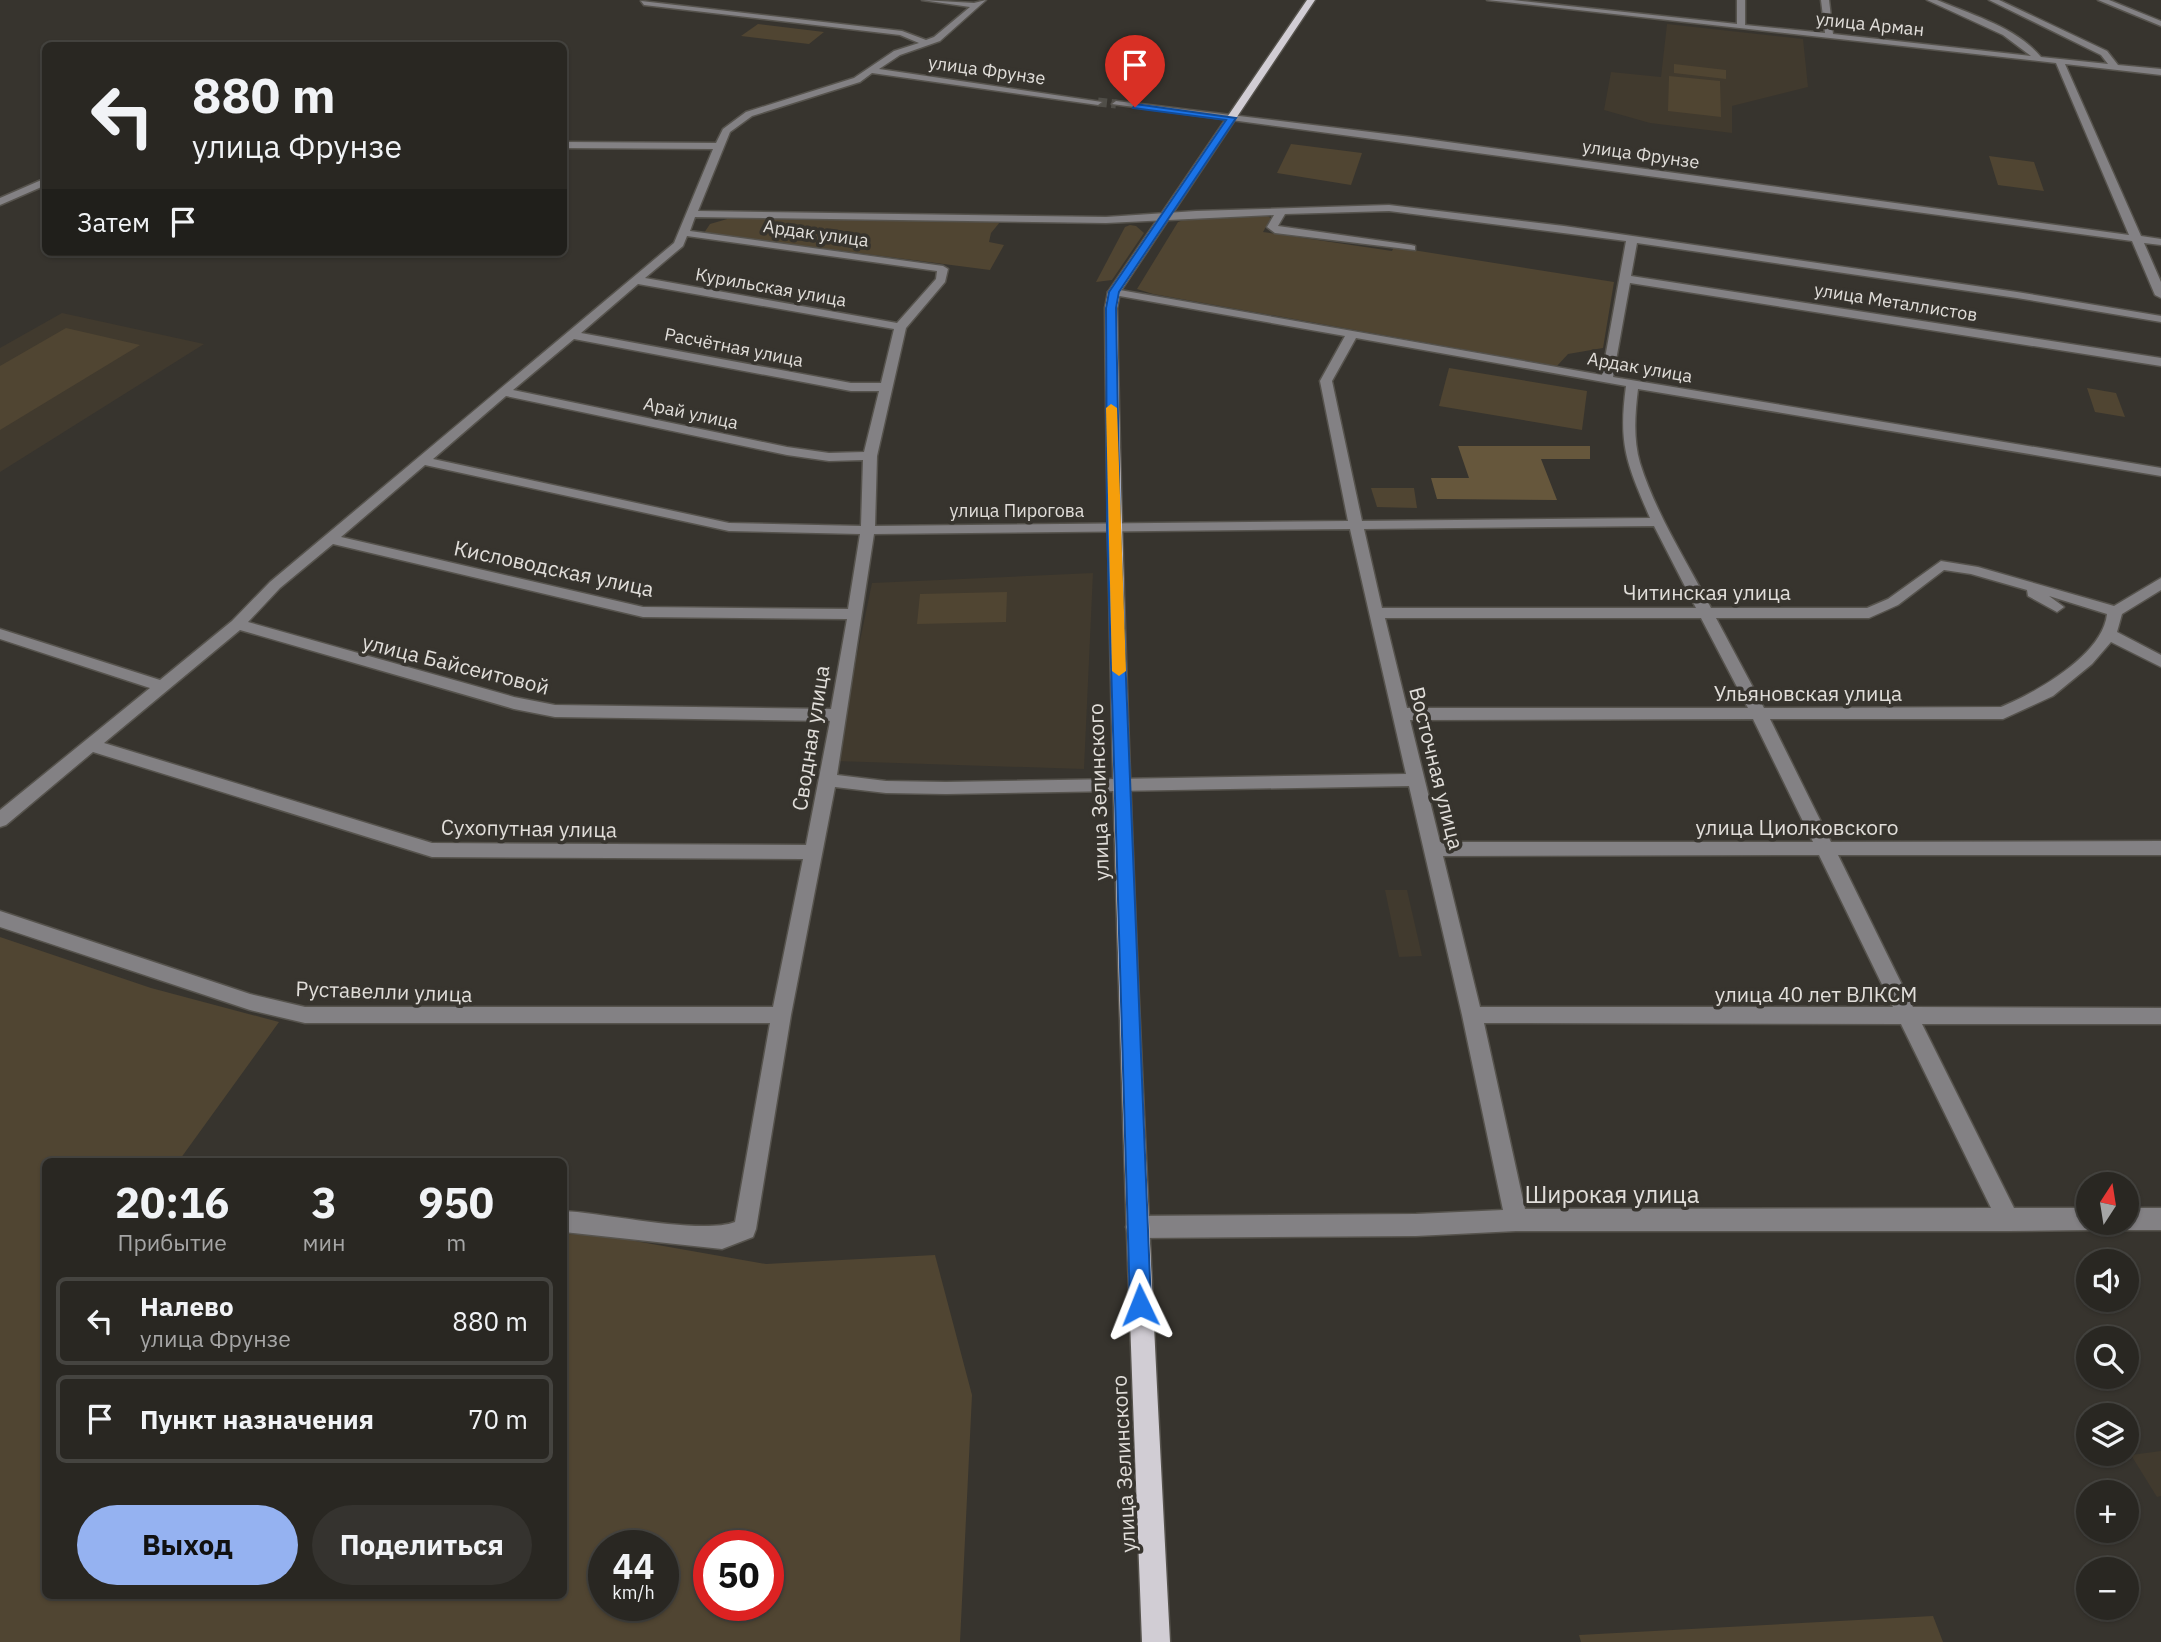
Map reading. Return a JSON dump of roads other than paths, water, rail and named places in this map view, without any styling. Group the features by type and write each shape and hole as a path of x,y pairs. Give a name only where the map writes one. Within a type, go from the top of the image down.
{"main road":[{"name":"улица Зелинского","path":"1156,1642 1137,1227 1110,331 1114,292 1168,216 1311,0"}],"street":[{"path":"926,0 979,3"},
{"name":"улица Арман","path":"1491,0 2161,72"},
{"path":"1602,12 1605,0"},
{"path":"1741,0 1741,26"},
{"path":"1825,0 1829,36"},
{"path":"1931,0 2004,33 2034,51 2038,58"},
{"path":"1993,0 2097,49 2104,53 2115,67"},
{"path":"2102,0 2161,24"},
{"name":"улица Фрунзе","path":"646,1 902,33 924,42"},
{"path":"0,820 237,624 275,585 679,244 726,131 749,114 857,80 897,53 936,39 979,3"},
{"path":"2059,61 2161,295"},
{"name":"улица Фрунзе","path":"873,71 1098,102"},
{"name":"улица Фрунзе","path":"1116,104 2161,242"},
{"path":"567,145 719,146"},
{"path":"0,202 42,183"},
{"path":"692,214 1106,220 1389,208 1632,239 2017,295 2161,319"},
{"path":"1281,212 1272,227 1279,231 1411,248"},
{"name":"Ардак улица","path":"685,233 943,269"},
{"path":"1607,379 1632,239"},
{"name":"Сводная улица","path":"567,1221 722,1238 745,1229 780,1015 828,780 868,530 870,456 900,327 941,280 943,269"},
{"name":"улица Металлистов","path":"1626,279 2161,362"},
{"name":"Курильская улица","path":"635,280 900,327"},
{"name":"Ардак улица","path":"1114,292 1607,379 2161,472"},
{"name":"Восточная улица","path":"1353,333 1326,381 1356,527 1472,1015 1516,1220"},
{"name":"Расчётная улица","path":"574,335 851,387 887,387"},
{"path":"1633,383 1628,421 1633,462 1659,522 1759,714 2008,1220"},
{"name":"Арай улица","path":"505,392 787,451 829,457 870,456"},
{"name":"улица Пирогова","path":"424,461 729,527 868,530 1659,522"},
{"name":"Кисловодская улица","path":"332,539 643,612 854,614"},
{"name":"Читинская улица","path":"1378,613 1869,613 1893,602 1941,565 1970,567 2018,584"},
{"path":"2115,612 2161,583"},
{"path":"2018,584 2099,604 2115,612"},
{"path":"2018,584 2057,607"},
{"path":"2115,612 2116,619 2110,635 2161,662"},
{"name":"улица Байсеитовой","path":"237,624 501,699 555,711 838,715"},
{"path":"0,634 162,686"},
{"name":"Ульяновская улица","path":"1401,714 2003,713 2039,697 2075,669 2110,635"},
{"name":"Сухопутная улица","path":"90,745 432,850 814,852"},
{"path":"828,780 887,787 1123,786 1415,780"},
{"name":"улица Циолковского","path":"1433,849 2161,848"},
{"name":"Руставелли улица","path":"0,919 250,1002 305,1015 780,1015"},
{"name":"улица 40 лет ВЛКСМ","path":"1472,1015 2161,1016"},
{"name":"Широкая улица","path":"1137,1227 1416,1225 1516,1220 2076,1219"},
{"path":"2139,1219 2161,1219"}],"tunnel":[{"path":"1098,102 1116,104"}]}
